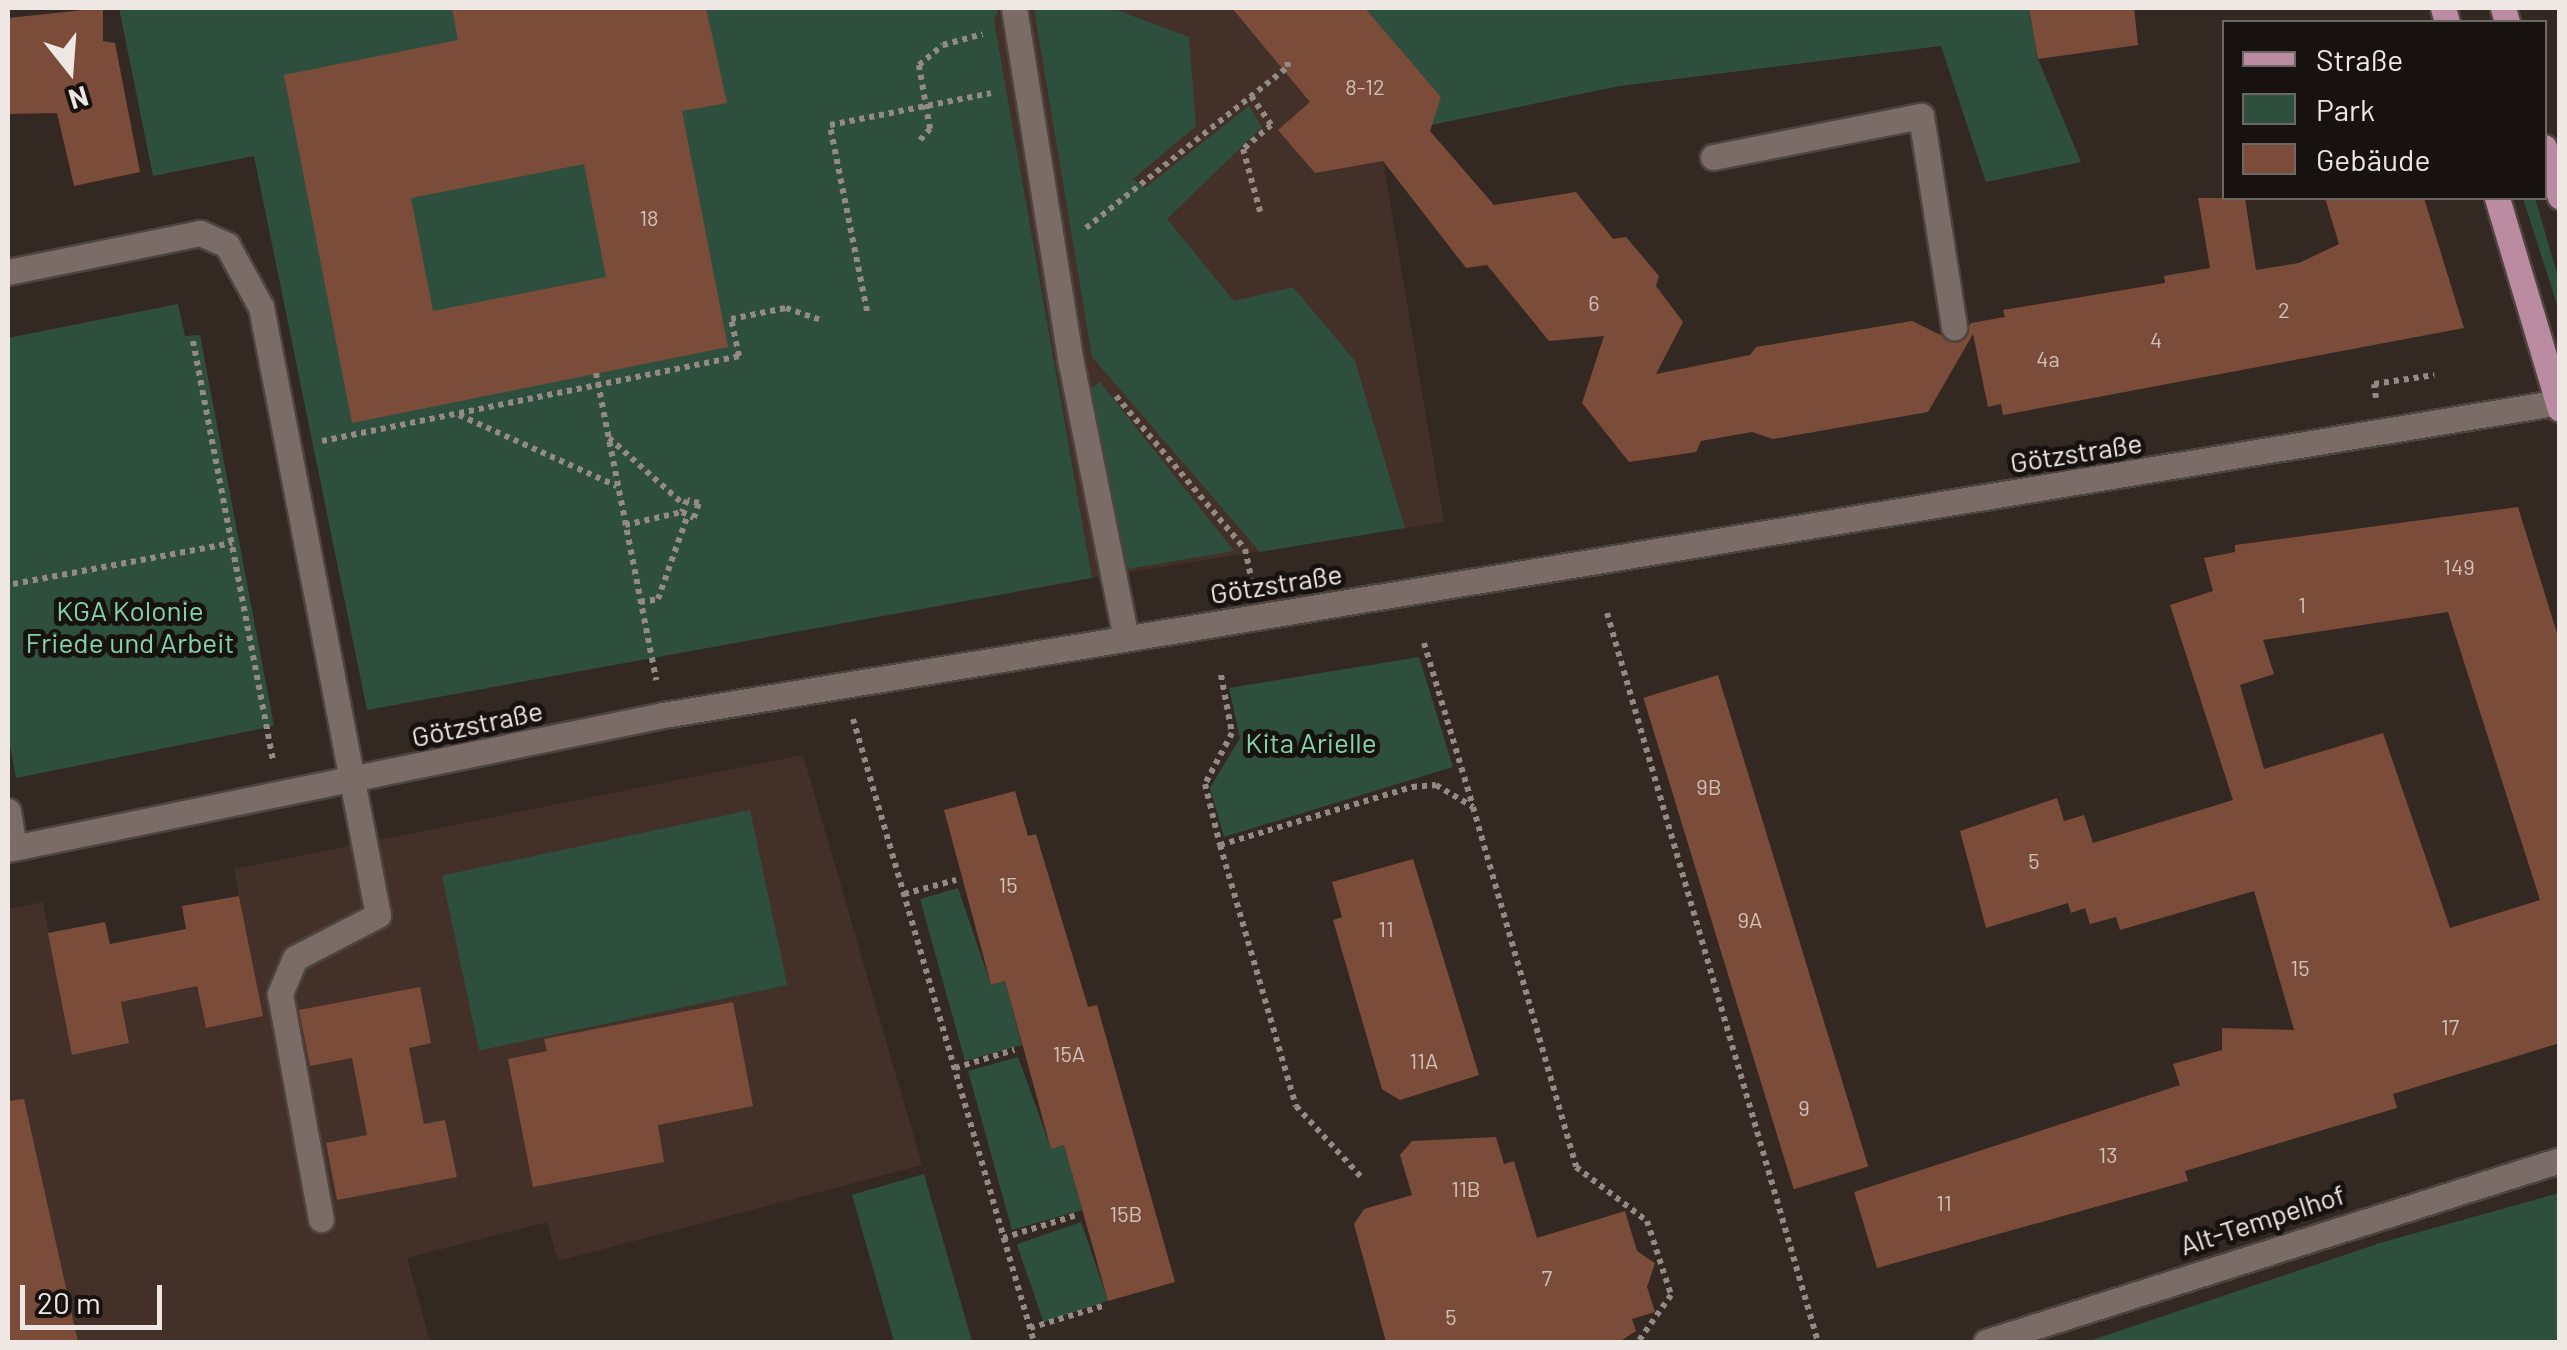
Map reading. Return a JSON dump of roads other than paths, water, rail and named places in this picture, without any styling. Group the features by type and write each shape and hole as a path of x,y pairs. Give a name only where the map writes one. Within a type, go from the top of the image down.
{"main road":[{"path":"2547,157 2560,198"},
{"path":"2498,200 2559,404"}],"street":[{"path":"1015,16 1071,364 1126,638"},
{"path":"1713,157 1921,116 1954,326"},
{"path":"8,272 200,233 227,246 261,307 378,914 295,958 280,994 320,1219"},
{"name":"Götzstraße","path":"11,848 663,715 2559,404"},
{"path":"8,811 11,848"},
{"name":"Alt-Tempelhof","path":"1986,1342 2560,1160"}],"park label":[{"name":"KGA Kolonie Friede und Arbeit","path":"130,626"},
{"name":"Kita Arielle","path":"1311,742"}]}
